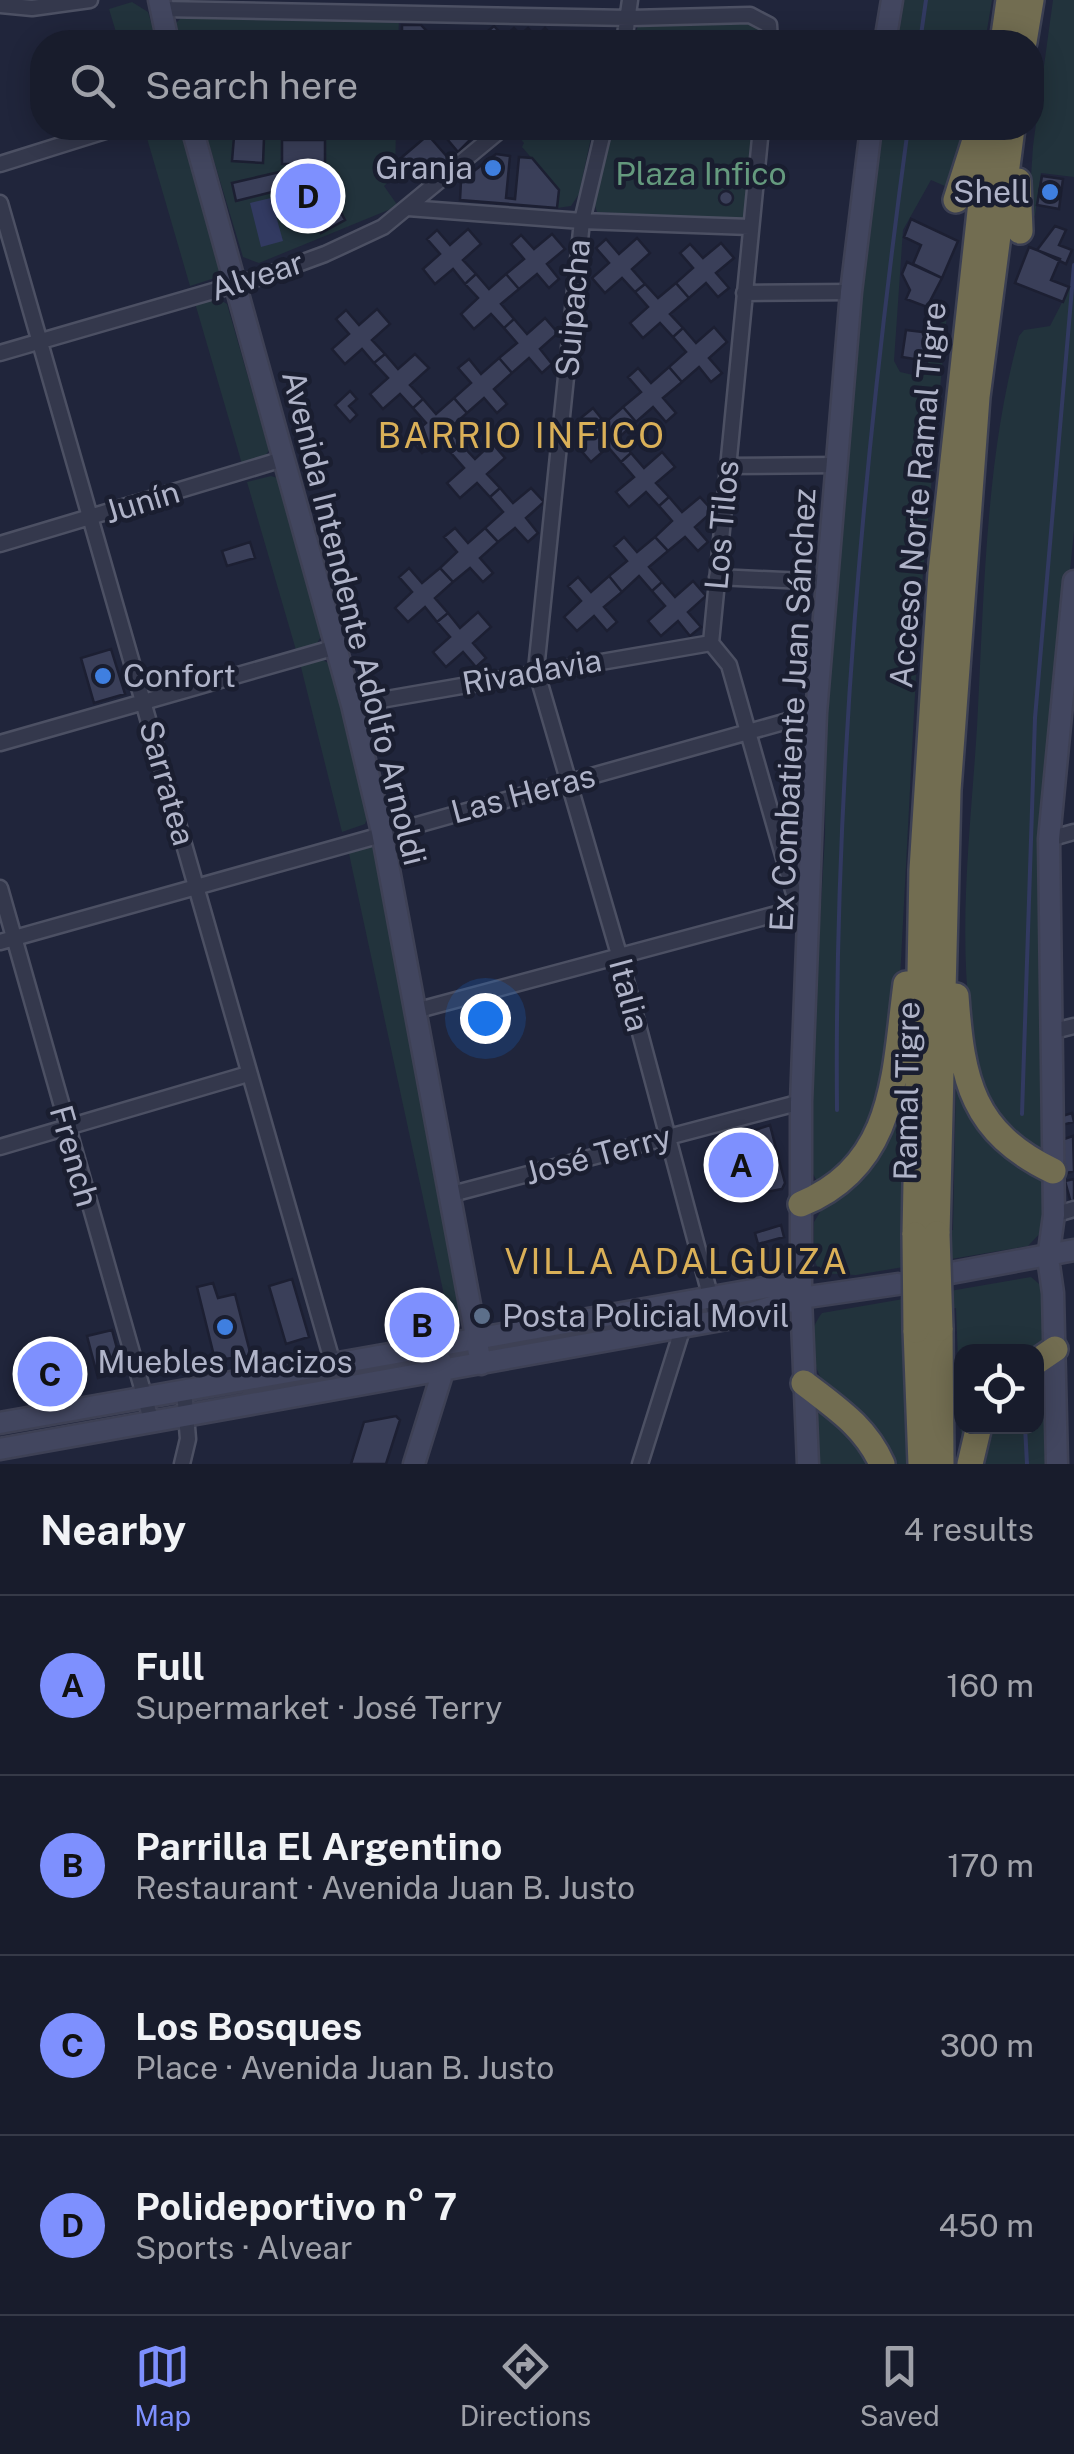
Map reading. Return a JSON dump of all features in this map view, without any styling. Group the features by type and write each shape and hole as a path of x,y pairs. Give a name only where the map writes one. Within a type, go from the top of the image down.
{"highway":[{"path":"1005,30 1010,0"},
{"path":"1026,30 1031,0"},
{"path":"956,200 975,140"},
{"name":"Acceso Norte Ramal Tigre","path":"933,863 958,390 988,140"},
{"name":"Acceso Norte Ramal Tigre","path":"933,863 966,554 978,397 1013,140"},
{"path":"1016,140 1020,231"},
{"path":"953,308 958,390"},
{"path":"966,554 992,363"},
{"path":"933,863 972,1088 997,1135 1021,1154 1053,1170"},
{"path":"801,1204 824,1194 853,1173 882,1123 894,1080 933,863"},
{"name":"Ramal Tigre","path":"928,1329 926,1234 933,863"},
{"path":"921,1464 928,1329"},
{"path":"928,1329 941,1464"},
{"path":"804,1383 853,1420 873,1443 882,1464"},
{"path":"970,1464 977,1434"}],"main road":[{"path":"887,30 892,0"},
{"path":"160,4 165,30"},
{"name":"Avenida Intendente Adolfo Arnoldi","path":"195,140 352,704 382,832 481,1364"},
{"name":"Ex Combatiente Juan Sánchez","path":"808,1464 801,1298 805,906 813,834 816,713 851,292 870,140"},
{"path":"1058,1464 1046,1356 1048,1258 1064,1212 1053,1170 1049,839 1074,581"},
{"path":"951,1274 1074,1250"},
{"path":"1048,1258 1074,1260"},
{"path":"0,1449 769,1312 801,1298 898,1284"},
{"path":"0,1424 780,1285 801,1298"},
{"path":"414,1464 443,1371 439,1348"}],"street":[{"path":"0,4 32,8 90,0"},
{"path":"627,30 630,0"},
{"path":"160,4 338,5 630,18 763,18 770,30"},
{"path":"0,164 77,140"},
{"name":"Alvear","path":"0,353 326,254 383,226 489,140"},
{"name":"Suipacha","path":"536,670 582,221 601,140"},
{"name":"Los Tilos","path":"712,643 760,140"},
{"name":"Sarratea","path":"0,202 333,1364"},
{"path":"408,208 582,221 750,227"},
{"path":"744,293 851,292"},
{"name":"Junín","path":"0,544 283,459"},
{"path":"726,466 837,464"},
{"path":"717,577 827,582"},
{"path":"415,1011 805,906 779,840 729,665 712,643"},
{"name":"Rivadavia","path":"352,704 712,643"},
{"path":"0,743 336,647"},
{"name":"Italia","path":"536,670 620,958 717,1321"},
{"name":"Las Heras","path":"7,940 816,713"},
{"path":"1049,839 1074,832"},
{"path":"779,840 813,834"},
{"name":"French","path":"0,888 7,940 152,1423"},
{"path":"1050,1032 1074,1026"},
{"path":"0,1147 248,1074"},
{"name":"José Terry","path":"452,1194 801,1102"},
{"path":"640,1464 683,1327 678,1304"},
{"path":"182,1464 188,1416 184,1390"}],"green space":[{"path":"902,0 992,0 987,30 897,30"},
{"path":"1053,0 1074,0 1074,177 1041,173 1035,215 1028,223 1034,140 1044,140 1044,66"},
{"path":"132,2 148,12 153,30 115,30 109,9"},
{"path":"183,16 399,20 399,30 177,30 176,23"},
{"path":"752,22 761,30 636,30 639,25"},
{"path":"147,140 185,140 222,267 215,278 190,286"},
{"path":"208,140 396,140 395,176 384,186 398,206 259,263 243,257"},
{"path":"521,140 590,140 579,194 571,206 557,208 559,190 522,147"},
{"name":"Plaza Infico","path":"608,140 754,140 744,220 597,212 594,203"},
{"path":"880,140 967,140 954,190 931,180 903,230 894,361 900,372 922,377 927,371 933,321 944,310 947,313 919,618 900,979 890,1055 867,1139 819,1185 806,1161 825,836 826,700 858,320"},
{"path":"1074,266 1074,531 1056,708 1046,1149 1036,1153 995,1108 980,1074 967,988 966,901 988,530 999,431 1019,336 1024,330 1050,326 1071,285"},
{"path":"215,297 227,304 269,450 265,457 242,464 195,303"},
{"path":"271,476 281,479 324,632 317,643 296,650 247,482"},
{"path":"319,658 332,665 368,816 365,824 342,832 300,663"},
{"path":"370,843 375,847 463,1321 450,1323 348,849"},
{"path":"957,1033 973,1099 1042,1179 1044,1229 1028,1246 856,1275 820,1273 813,1257 814,1222 902,1080 901,1236 953,1230"},
{"path":"1031,1277 1045,1289 1046,1344 957,1344 956,1308 904,1317 909,1464 888,1464 844,1414 819,1373 812,1352 813,1332 822,1313"},
{"path":"1044,1383 1047,1385 1053,1464 985,1464 992,1434 1044,1434"},
{"path":"822,1408 875,1464 816,1464 813,1423"},
{"path":"961,1434 977,1434 962,1464"}],"water":[{"path":"271,198 283,241 261,247 250,203"}],"building":[{"path":"402,25 421,25 426,30 402,30"},
{"path":"234,140 264,140 263,163 232,161"},
{"path":"282,140 325,140 325,164 282,164"},
{"path":"422,140 432,140 449,159 422,182 401,158"},
{"path":"448,140 470,140 458,152"},
{"path":"496,154 510,156 506,198 515,199 519,157 532,158 559,190 557,208 460,200 461,181"},
{"path":"317,169 345,220 321,233 293,181"},
{"path":"288,170 292,187 236,201 232,183"},
{"name":"Shell","path":"1042,176 1063,179 1059,209 1037,205"},
{"path":"726,191 733,198 726,205 719,198"},
{"path":"911,219 958,241 942,278 913,264 921,245 904,237"},
{"path":"1055,226 1066,230 1059,245 1072,250 1066,264 1037,250"},
{"path":"468,229 481,244 463,260 476,274 465,284 453,269 435,284 423,269 440,254 427,239 437,230 450,245"},
{"path":"552,234 565,249 547,264 559,279 549,288 537,274 519,289 506,274 524,259 511,244 521,235 534,249"},
{"path":"637,238 650,253 632,269 645,284 635,292 622,278 605,293 592,278 609,263 596,248 606,239 619,254"},
{"path":"721,243 734,258 716,273 729,288 718,297 706,283 689,298 676,283 693,268 680,253 690,244 703,258"},
{"path":"1029,247 1060,259 1051,280 1069,287 1063,302 1015,283"},
{"path":"907,262 942,278 927,307 906,299 910,290 902,274"},
{"path":"476,274 489,289 506,274 519,289 501,304 514,319 504,328 491,314 474,329 461,314 478,298 465,284"},
{"path":"676,283 689,298 670,314 683,328 673,337 660,323 643,338 630,323 648,307 635,292 645,284 658,298"},
{"path":"377,309 390,324 372,340 385,354 374,363 362,349 345,364 332,349 349,334 336,319 346,310 359,325"},
{"path":"545,318 558,333 540,349 552,364 542,373 529,358 512,373 499,358 517,343 504,328 514,319 527,334"},
{"path":"714,327 727,342 709,358 722,373 711,382 699,367 682,382 669,367 686,352 673,337 683,328 696,343"},
{"path":"906,330 931,333 927,361 902,357"},
{"path":"385,354 398,369 415,354 429,368 410,385 423,399 413,408 400,394 383,409 370,394 388,378 374,363"},
{"path":"499,358 512,373 494,389 507,404 497,413 484,398 467,413 454,398 471,383 458,368 469,359 481,374"},
{"path":"669,367 682,382 663,398 676,413 666,422 653,407 636,422 623,407 641,392 628,377 638,368 651,383"},
{"path":"350,391 357,399 349,406 357,415 350,422 335,405"},
{"path":"454,398 467,413 449,429 461,444 451,453 439,438 422,453 409,438 426,423 413,408 423,399 436,414"},
{"path":"623,407 636,422 618,438 631,453 621,462 608,447 591,462 578,447 595,432 582,417 593,408 605,423"},
{"path":"492,443 505,458 487,474 500,488 490,497 477,483 460,498 447,483 464,468 451,453 461,444 475,459"},
{"path":"662,452 675,467 656,483 669,497 659,506 646,492 629,507 616,492 634,477 621,462 631,453 644,468"},
{"path":"500,488 513,503 531,488 544,502 526,518 538,533 528,542 515,528 498,542 485,528 503,512 490,497"},
{"path":"669,497 682,512 700,497 713,511 695,527 708,542 698,551 685,537 668,551 655,537 672,521 659,506"},
{"path":"455,528 468,543 485,528 498,542 480,558 493,573 483,582 470,568 453,582 440,568 457,552 444,537"},
{"path":"624,537 637,552 655,537 668,551 649,567 662,582 652,591 639,576 622,592 609,576 627,561 614,546"},
{"path":"250,542 255,558 227,566 222,551"},
{"path":"409,568 422,583 440,568 453,582 435,598 448,613 437,622 425,607 408,622 395,608 412,592 399,577"},
{"path":"609,576 622,592 604,607 617,622 607,631 594,616 577,631 564,617 581,601 568,586 578,577 591,592"},
{"path":"693,581 706,596 688,612 701,627 690,636 678,621 661,636 648,621 665,606 652,591 662,582 675,597"},
{"path":"478,612 491,627 473,643 486,658 476,667 463,652 446,667 433,652 450,637 437,622 448,613 460,628"},
{"name":"Confort","path":"111,649 125,694 94,703 81,658"},
{"path":"1072,1113 1074,1122 1062,1125 1062,1116"},
{"path":"770,1125 785,1183 782,1189 755,1194 752,1182 768,1178 755,1130"},
{"path":"1073,1136 1074,1171 1064,1174 1061,1140"},
{"path":"742,1144 756,1199 746,1202 731,1147"},
{"path":"1074,1179 1074,1203 1071,1203 1065,1181"},
{"path":"781,1225 784,1237 758,1244 755,1233"},
{"path":"292,1279 309,1337 286,1344 269,1286"},
{"name":"Muebles Macizos","path":"213,1283 218,1298 235,1294 251,1356 215,1360 197,1287"},
{"path":"434,1317 436,1328 410,1332 408,1321"},
{"path":"112,1330 122,1367 117,1373 98,1378 87,1336"},
{"path":"52,1354 63,1390 48,1395 37,1358"},
{"path":"396,1416 400,1420 386,1464 351,1464 364,1422"}],"waterway":[{"path":"922,30 926,0"},
{"path":"837,1110 841,864 855,618 878,372 906,140"},
{"path":"1022,1114 1035,718 1074,265"},
{"path":"1025,1434 1027,1464"}],"place":[{"name":"Granja","path":"493,168"},
{"name":"Shell","path":"1050,192"},
{"name":"Polideportivo n° 7","path":"308,196"},
{"name":"Confort","path":"103,676"},
{"name":"Full","path":"741,1165"},
{"name":"Posta Policial Movil","path":"482,1316"},
{"name":"Parrilla El Argentino","path":"422,1325"},
{"name":"Muebles Macizos","path":"225,1327"},
{"name":"Los Bosques","path":"50,1374"}],"district":[{"name":"BARRIO INFICO","path":"522,436"},
{"name":"VILLA ADALGUIZA","path":"677,1262"}]}
